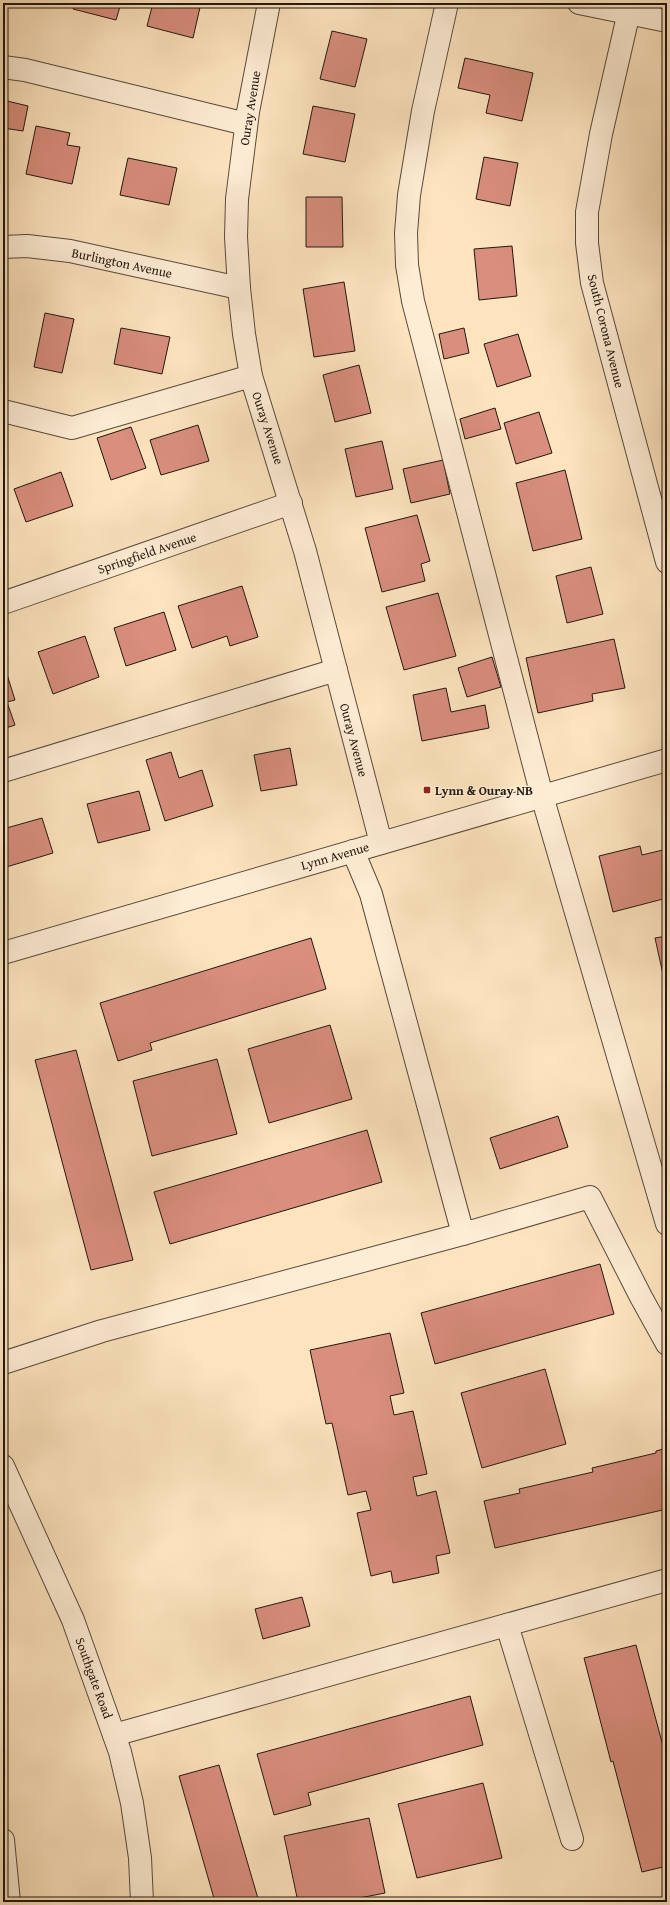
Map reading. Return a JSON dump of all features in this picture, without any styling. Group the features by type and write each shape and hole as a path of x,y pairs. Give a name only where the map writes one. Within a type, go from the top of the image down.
{"street":[{"name":"Ouray Avenue","path":"270,3 246,124 237,199 236,237 239,288 251,376 291,503 381,843"},
{"path":"447,3 415,158 406,233 407,265 413,300 542,796 667,1224"},
{"path":"579,3 630,8 667,21"},
{"name":"South Corona Avenue","path":"630,8 592,176 587,212 587,243 592,283 667,562"},
{"path":"3,67 25,70 246,124"},
{"name":"Burlington Avenue","path":"3,247 27,246 70,251 239,288"},
{"path":"3,411 72,428 251,376"},
{"name":"Springfield Avenue","path":"3,603 291,503"},
{"path":"3,771 336,670"},
{"name":"Lynn Avenue","path":"3,953 667,760"},
{"path":"353,851 371,894 463,1234"},
{"path":"3,1363 102,1331 463,1234 590,1196 641,1297 667,1344"},
{"name":"Southgate Road","path":"3,1466 73,1620 120,1752 132,1804 140,1858 142,1902"},
{"path":"114,1735 667,1580"},
{"path":"508,1625 572,1839"},
{"path":"3,1840 9,1902"}],"building":[{"path":"75,3 121,3 116,20 73,9"},
{"path":"153,3 201,3 193,38 147,26"},
{"path":"332,31 367,39 355,87 320,79"},
{"path":"465,58 533,73 522,121 486,113 490,95 458,88"},
{"path":"3,100 28,106 23,131 3,128"},
{"path":"313,106 355,114 345,162 303,154"},
{"path":"36,126 70,133 67,145 80,147 72,184 26,174"},
{"path":"484,157 518,163 510,206 476,199"},
{"path":"128,158 177,168 169,205 120,195"},
{"path":"306,197 342,197 343,247 306,247"},
{"path":"512,246 517,296 479,300 474,249"},
{"path":"344,282 355,351 314,357 303,289"},
{"path":"45,313 74,319 62,373 34,367"},
{"path":"121,328 170,337 162,374 114,364"},
{"path":"464,328 469,353 444,359 439,334"},
{"path":"518,334 531,376 497,387 484,344"},
{"path":"359,365 371,413 335,422 323,375"},
{"path":"495,408 501,429 465,439 460,419"},
{"path":"539,412 552,453 516,464 504,423"},
{"path":"198,425 209,461 161,475 150,440"},
{"path":"131,427 146,468 111,480 97,438"},
{"path":"382,441 393,489 356,497 345,449"},
{"path":"443,460 450,494 411,503 403,469"},
{"path":"565,470 582,539 533,551 516,483"},
{"path":"61,472 73,506 26,522 14,489"},
{"path":"417,515 430,561 421,564 425,581 382,592 365,528"},
{"path":"591,567 603,614 567,623 556,576"},
{"path":"242,586 258,637 230,646 227,636 192,648 178,606"},
{"path":"438,593 456,656 404,670 386,607"},
{"path":"164,612 176,650 126,666 114,628"},
{"path":"85,636 99,677 53,694 38,652"},
{"path":"614,639 625,688 592,694 593,701 538,713 526,658"},
{"path":"492,657 501,687 467,697 458,668"},
{"path":"5,668 15,700 7,702 15,725 3,729 3,669"},
{"path":"446,688 451,712 485,705 489,728 422,741 413,695"},
{"path":"290,748 297,785 261,791 254,755"},
{"path":"171,752 179,778 202,770 213,806 165,821 146,760"},
{"path":"139,791 150,830 98,843 87,804"},
{"path":"42,818 53,853 3,868 3,829"},
{"path":"640,846 642,855 667,849 667,898 613,912 599,856"},
{"path":"667,936 667,988 666,988 655,938"},
{"path":"311,938 326,989 150,1043 152,1050 118,1061 100,1003"},
{"path":"330,1025 352,1099 269,1123 248,1049"},
{"path":"76,1050 133,1260 91,1270 35,1060"},
{"path":"217,1059 237,1134 152,1156 133,1081"},
{"path":"558,1116 568,1147 500,1169 490,1138"},
{"path":"367,1130 382,1182 170,1244 154,1192"},
{"path":"600,1264 614,1314 435,1364 421,1313"},
{"path":"390,1333 404,1393 390,1396 394,1415 413,1411 427,1474 413,1477 417,1496 436,1491 450,1553 436,1556 439,1573 393,1583 391,1571 371,1576 357,1513 371,1510 366,1491 348,1495 332,1423 326,1424 310,1350"},
{"path":"545,1369 566,1444 482,1468 461,1393"},
{"path":"667,1448 667,1509 495,1548 484,1501 520,1493 519,1489 593,1472 592,1468 656,1453 656,1451"},
{"path":"302,1597 310,1626 263,1639 255,1609"},
{"path":"636,1645 667,1761 667,1866 642,1872 584,1658"},
{"path":"470,1696 483,1745 308,1793 311,1805 274,1815 257,1754"},
{"path":"219,1765 259,1902 215,1902 179,1776"},
{"path":"483,1783 502,1858 417,1878 398,1804"},
{"path":"369,1818 385,1893 339,1902 298,1902 284,1836"}],"place":[{"name":"Lynn & Ouray NB","path":"427,790"}]}
